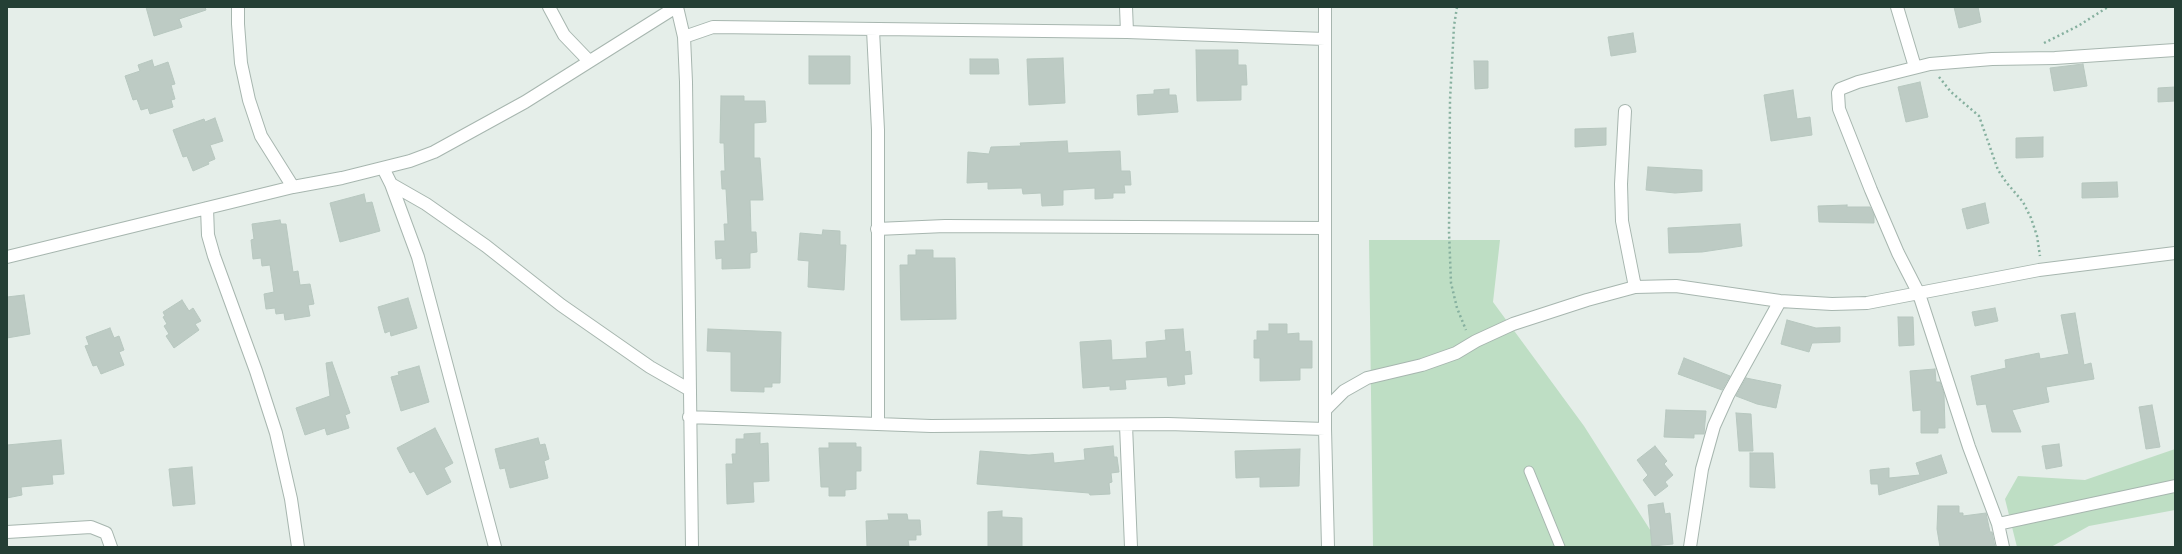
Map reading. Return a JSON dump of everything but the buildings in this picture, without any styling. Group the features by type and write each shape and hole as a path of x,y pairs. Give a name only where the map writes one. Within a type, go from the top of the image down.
{"street":[{"path":"238,7 241,63 249,100 261,136 293,187"},
{"path":"549,7 564,35 590,61"},
{"path":"7,257 293,187 342,178 410,162 459,140 676,7 684,37 692,547"},
{"path":"1126,7 1127,32"},
{"path":"1325,7 1325,429 1328,547"},
{"path":"1897,7 1915,67"},
{"path":"684,37 714,27 1127,32 1326,39"},
{"path":"873,30 878,130 878,424"},
{"path":"2003,547 1998,524 1969,447 1919,294 1898,253 1839,109 1837,98 1840,89 1930,64 1992,59 2055,58 2175,50"},
{"path":"1626,111 1621,184 1622,221 1635,287"},
{"path":"383,168 391,184 418,257 495,547"},
{"path":"391,184 426,204 486,246 561,305 650,367 690,390"},
{"path":"207,208 210,242 254,364 276,433 291,499 298,547"},
{"path":"877,228 945,226 1325,228"},
{"path":"1325,410 1344,391 1357,382 1422,365 1456,353 1476,340 1542,314 1635,287 1676,286 1780,301 1832,304 1867,303 2040,270 2175,253"},
{"path":"1690,547 1702,469 1714,426 1728,395 1780,301"},
{"path":"689,417 931,426 1168,424 1325,429"},
{"path":"1126,425 1131,547"},
{"path":"1998,524 2175,486"},
{"path":"7,532 91,527 106,533 111,547"}],"lane":[{"path":"1529,471 1560,547"}],"path":[{"path":"1457,7 1454,26 1450,100 1451,283 1456,308 1466,330 1476,340"},
{"path":"2037,46 2078,26 2108,7"},
{"path":"1930,64 1951,92 1979,116 1998,170 2023,202 2031,218 2039,246 2040,270"}],"green space":[{"path":"1369,240 1500,240 1493,302 1584,426 1661,547 1373,547"},
{"path":"2175,449 2175,510 2089,526 2051,547 2017,547 2005,499 2018,476 2085,480"}]}
